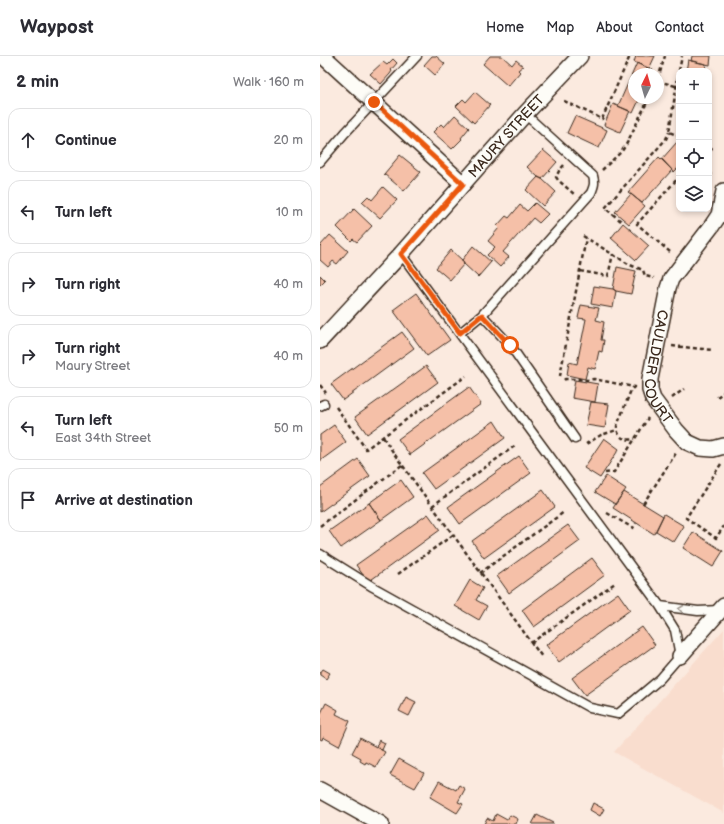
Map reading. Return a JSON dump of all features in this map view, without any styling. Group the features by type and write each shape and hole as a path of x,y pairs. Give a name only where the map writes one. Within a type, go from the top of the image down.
{"street":[{"path":"323,56 463,184"},
{"name":"MAURY STREET","path":"320,341 401,254 525,114 580,56"},
{"name":"CAULDER COURT","path":"724,191 719,215 712,227 671,279 650,379 650,390 653,399 687,442 700,448 724,446"},
{"path":"680,656 722,608"},
{"path":"320,790 381,824"}],"lane":[{"path":"320,162 345,132 417,56"},
{"path":"460,333 482,315 591,193 594,187 593,176 525,114"},
{"path":"320,554 373,587 590,708 618,714 660,679 680,656 675,630 660,606 401,254"},
{"path":"482,315 510,345 575,439"},
{"path":"660,606 698,611 722,608"}],"path":[{"path":"564,101 602,119 630,56"},
{"path":"662,68 665,56"},
{"path":"680,68 682,56"},
{"path":"664,82 676,86"},
{"path":"621,221 605,208 666,139 669,132 676,97"},
{"path":"600,173 628,143 646,104"},
{"path":"669,132 676,135"},
{"path":"565,163 556,177 577,198"},
{"path":"670,252 637,224 676,179"},
{"path":"560,376 585,237 630,265 643,270 645,276 654,278"},
{"path":"580,271 608,276 613,254"},
{"path":"671,346 713,350"},
{"path":"333,404 366,449 466,376"},
{"path":"564,380 594,379 634,387 631,390 617,426 617,430 619,435 624,439 635,439"},
{"path":"320,385 324,403"},
{"path":"671,398 684,389"},
{"path":"717,397 724,392"},
{"path":"605,473 614,472 648,418"},
{"path":"586,444 601,435 617,430"},
{"path":"383,437 542,658"},
{"path":"432,506 516,445"},
{"path":"643,504 676,453"},
{"path":"721,464 686,518 716,538 724,526"},
{"path":"320,526 402,465"},
{"path":"603,510 633,528 636,523"},
{"path":"480,573 564,512"},
{"path":"398,574 453,535"},
{"path":"531,643 615,583"}],"shaded area":[{"path":"724,629 724,813 614,752"}],"building":[{"path":"432,56 436,56 445,64 435,75 424,65"},
{"path":"490,56 502,56 512,65 516,60 523,66 518,70 520,72 508,86 483,64"},
{"path":"636,56 655,56 649,68 634,62"},
{"path":"692,56 711,56 710,65 691,61"},
{"path":"393,59 397,63 381,84 370,74 383,62 387,65"},
{"path":"688,60 706,64 705,68 687,68"},
{"path":"637,63 648,68 635,68"},
{"path":"628,83 628,104 637,104 633,113 618,106"},
{"path":"475,92 490,105 474,123 456,106 463,99 466,102"},
{"path":"613,104 630,111 620,132 604,125"},
{"path":"455,115 469,128 461,138 462,139 452,149 433,132 441,124 444,127"},
{"path":"575,116 607,130 599,148 567,133"},
{"path":"676,143 676,170 674,172 662,159"},
{"path":"543,150 557,162 542,179 527,167"},
{"path":"400,155 421,172 404,191 384,174"},
{"path":"659,157 672,170 642,203 628,192"},
{"path":"538,177 556,192 543,206 526,190"},
{"path":"383,187 397,200 380,218 362,202 368,196 372,200"},
{"path":"631,194 645,206 629,224 615,212"},
{"path":"535,203 548,214 539,223 533,218 503,252 509,257 500,267 487,255 495,247 488,241 499,228 497,226 506,216 509,218 520,205 527,211"},
{"path":"354,209 372,226 357,242 353,239 351,241 337,227"},
{"path":"623,223 649,246 636,260 611,238"},
{"path":"330,235 348,251 337,264 333,261 328,267 320,260 320,246"},
{"path":"473,246 491,262 478,277 464,264 462,260"},
{"path":"451,250 462,260 464,264 450,280 436,268"},
{"path":"617,267 636,271 631,294 613,289"},
{"path":"320,275 325,280 320,285"},
{"path":"594,286 613,289 616,291 613,308 591,304"},
{"path":"416,293 450,340 427,356 393,310"},
{"path":"581,305 599,308 596,320 604,322 601,340 604,340 602,352 599,351 595,369 588,367 585,379 567,375 569,362 577,364 586,319 578,318"},
{"path":"402,332 414,348 343,400 331,384"},
{"path":"426,366 438,382 367,434 355,417"},
{"path":"575,380 598,384 595,402 572,398"},
{"path":"469,387 481,404 410,455 398,439"},
{"path":"591,402 609,404 605,428 586,425"},
{"path":"494,421 505,438 434,489 422,473"},
{"path":"334,425 346,442 320,461 320,435"},
{"path":"604,438 619,449 600,478 584,468"},
{"path":"519,456 531,473 460,524 448,507"},
{"path":"358,459 370,476 320,512 320,487"},
{"path":"606,476 626,489 615,504 595,492"},
{"path":"401,480 413,497 381,520 369,503"},
{"path":"543,490 555,507 484,558 472,541"},
{"path":"624,492 663,516 654,534 613,508"},
{"path":"369,503 381,520 341,548 329,531"},
{"path":"428,514 440,530 368,582 356,565"},
{"path":"664,514 684,526 674,542 656,531"},
{"path":"568,525 580,541 509,593 497,576"},
{"path":"693,532 723,551 713,567 683,548"},
{"path":"592,558 605,575 534,627 522,610"},
{"path":"470,580 483,588 476,600 487,606 479,620 455,606"},
{"path":"618,593 630,610 559,662 546,645"},
{"path":"642,627 655,645 585,695 572,678"},
{"path":"323,669 330,673 326,679 320,675"},
{"path":"406,697 416,702 409,716 399,711"},
{"path":"326,703 338,710 336,714 350,721 339,746 323,737 322,740 320,739 320,715"},
{"path":"360,738 385,752 376,767 366,762 365,764 360,761 361,758 352,753"},
{"path":"379,740 385,743 382,750 376,747"},
{"path":"399,759 424,773 415,788 390,775"},
{"path":"439,781 456,790 459,785 465,789 458,802 463,804 457,813 430,797"},
{"path":"593,803 604,809 600,816 590,810"},
{"path":"496,814 507,820 510,815 518,819 516,824 484,824 487,818 493,821"},
{"path":"537,815 553,823 553,824 532,824"}],"route":[{"path":"374,102 463,184 401,254 460,333 482,315 510,345"}]}
